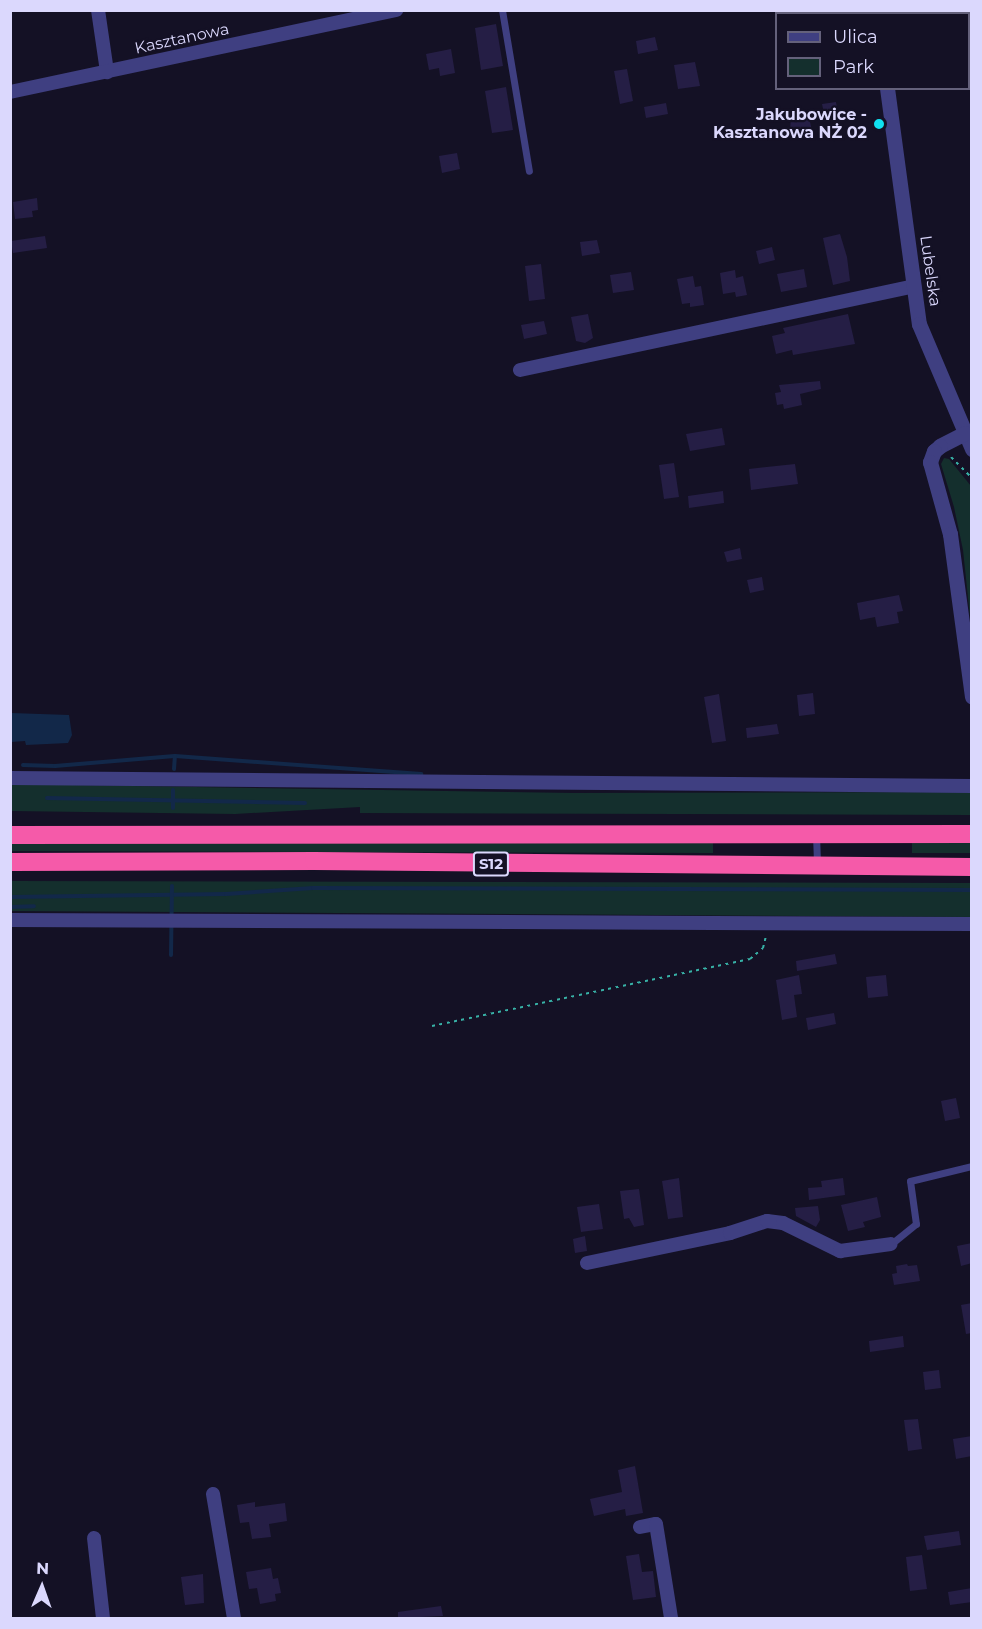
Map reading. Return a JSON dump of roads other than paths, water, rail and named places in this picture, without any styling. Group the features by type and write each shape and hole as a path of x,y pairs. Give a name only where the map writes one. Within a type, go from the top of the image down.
{"highway":[{"name":"S12","path":"10,835 972,834"},
{"name":"S12","path":"10,862 972,867"}],"street":[{"path":"98,10 107,72"},
{"name":"Kasztanowa","path":"10,92 396,10"},
{"name":"Lubelska","path":"887,90 919,324 926,347 968,432 972,449"},
{"path":"520,370 914,286"},
{"path":"968,432 940,446 931,456 930,468 950,534 972,697"},
{"path":"10,778 972,786"},
{"path":"10,920 768,925 972,924"},
{"path":"587,1263 730,1233 767,1221 783,1223 840,1251 891,1244"},
{"path":"213,1494 234,1618"},
{"path":"640,1527 656,1524 671,1618"},
{"path":"94,1538 103,1618"}],"lane":[{"path":"502,10 529,171"},
{"path":"816,833 817,865"},
{"path":"891,1244 916,1224 910,1181 972,1166"}],"water":[{"path":"11,713 69,715 72,735 68,743 26,745 25,741 11,742"}],"waterway":[{"path":"23,765 55,766 175,756 421,774"},
{"path":"174,769 175,756"},
{"path":"173,790 173,808"},
{"path":"47,798 305,803"},
{"path":"171,955 172,886"},
{"path":"10,897 226,894 313,888 972,890"},
{"path":"10,907 34,906"}],"place":[{"name":"Jakubowice - Kasztanowa NŻ 02","path":"879,124"}]}
